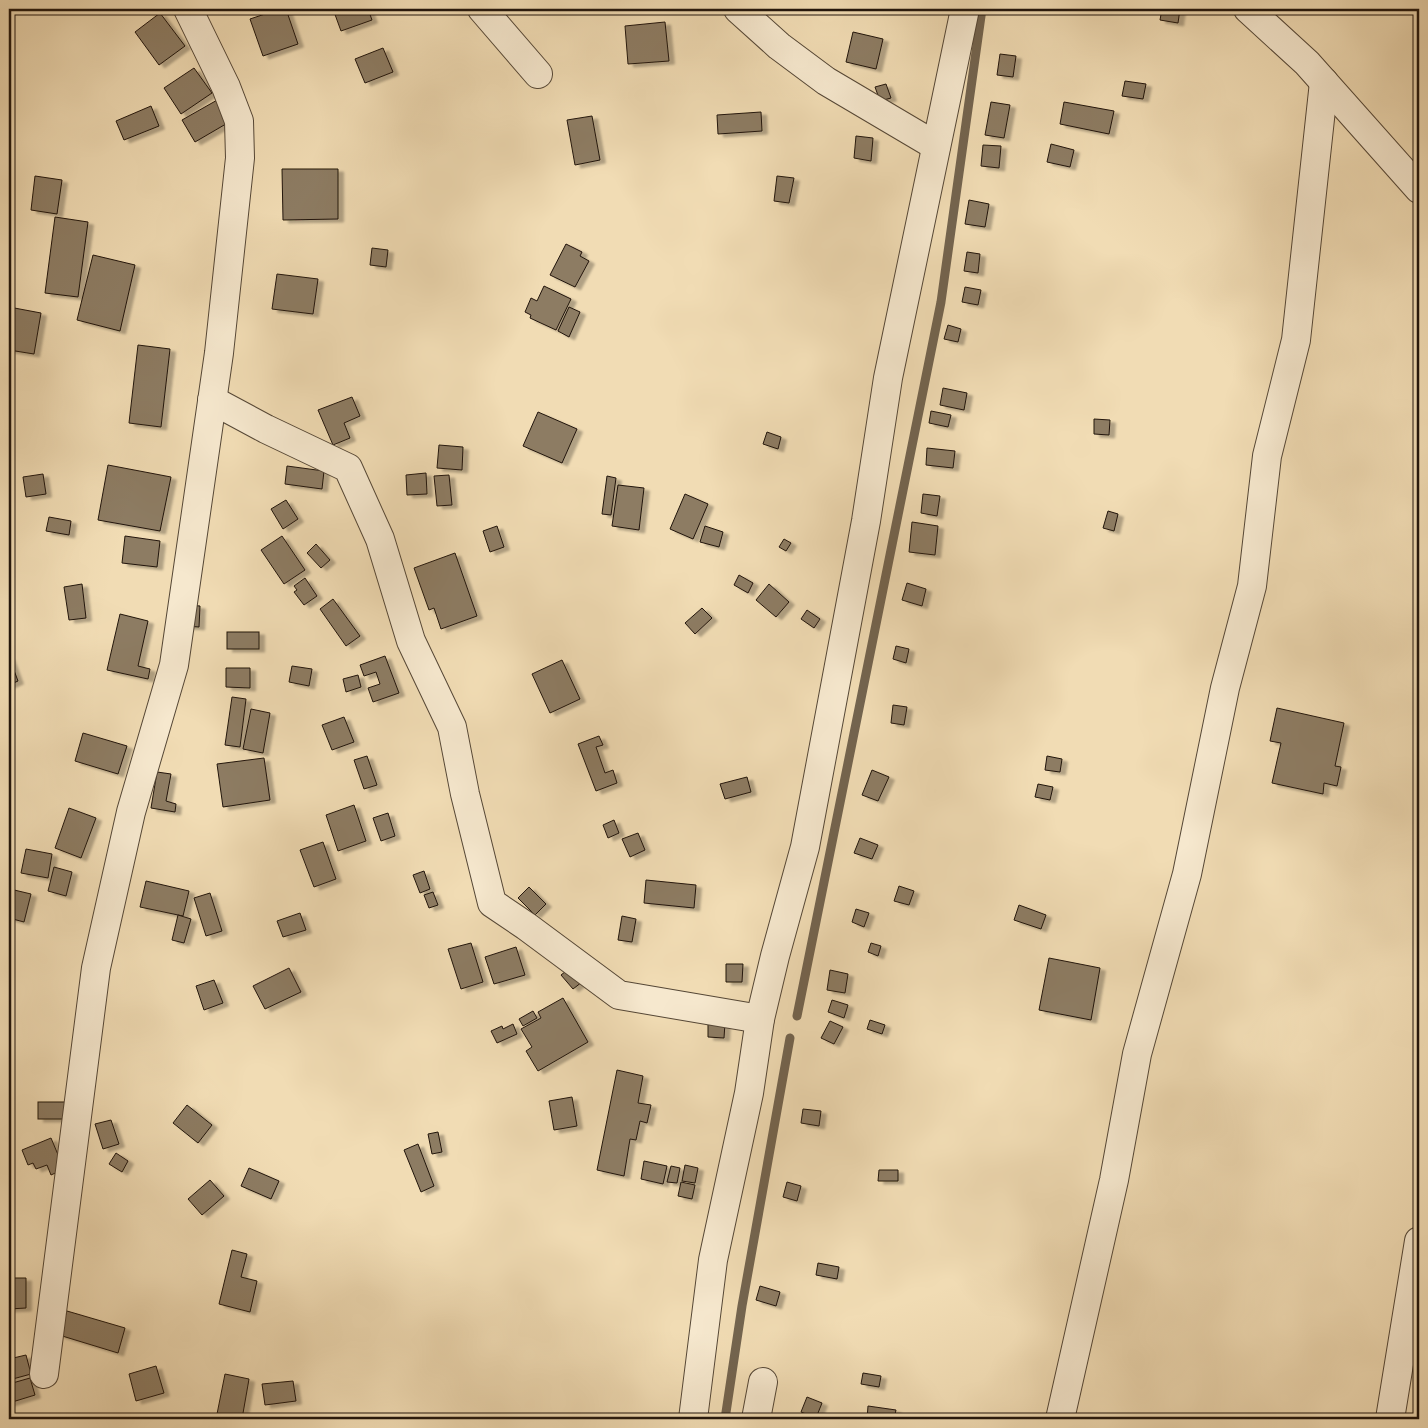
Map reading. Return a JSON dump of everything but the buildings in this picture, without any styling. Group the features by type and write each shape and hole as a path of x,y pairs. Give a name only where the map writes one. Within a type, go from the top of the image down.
{"street":[{"path":"44,1374 96,968 131,812 174,665 220,343 240,158 239,122 226,87 188,9"},
{"path":"482,9 538,74"},
{"path":"738,9 779,46 826,81 936,146"},
{"path":"692,1419 713,1260 749,1094 760,1019 805,847 864,531 888,378 966,9"},
{"path":"1248,9 1307,63 1419,190"},
{"path":"1060,1419 1114,1180 1137,1054 1187,874 1225,688 1252,586 1267,456 1296,340 1324,82"},
{"path":"212,400 266,429 348,468 380,539 411,641 452,727 465,794 492,903 618,995 760,1019"},
{"path":"1390,1419 1419,1242"},
{"path":"756,1419 762,1382"}],"waterway":[{"path":"797,1016 941,302 982,9"},
{"path":"725,1419 742,1306 790,1038"}]}
